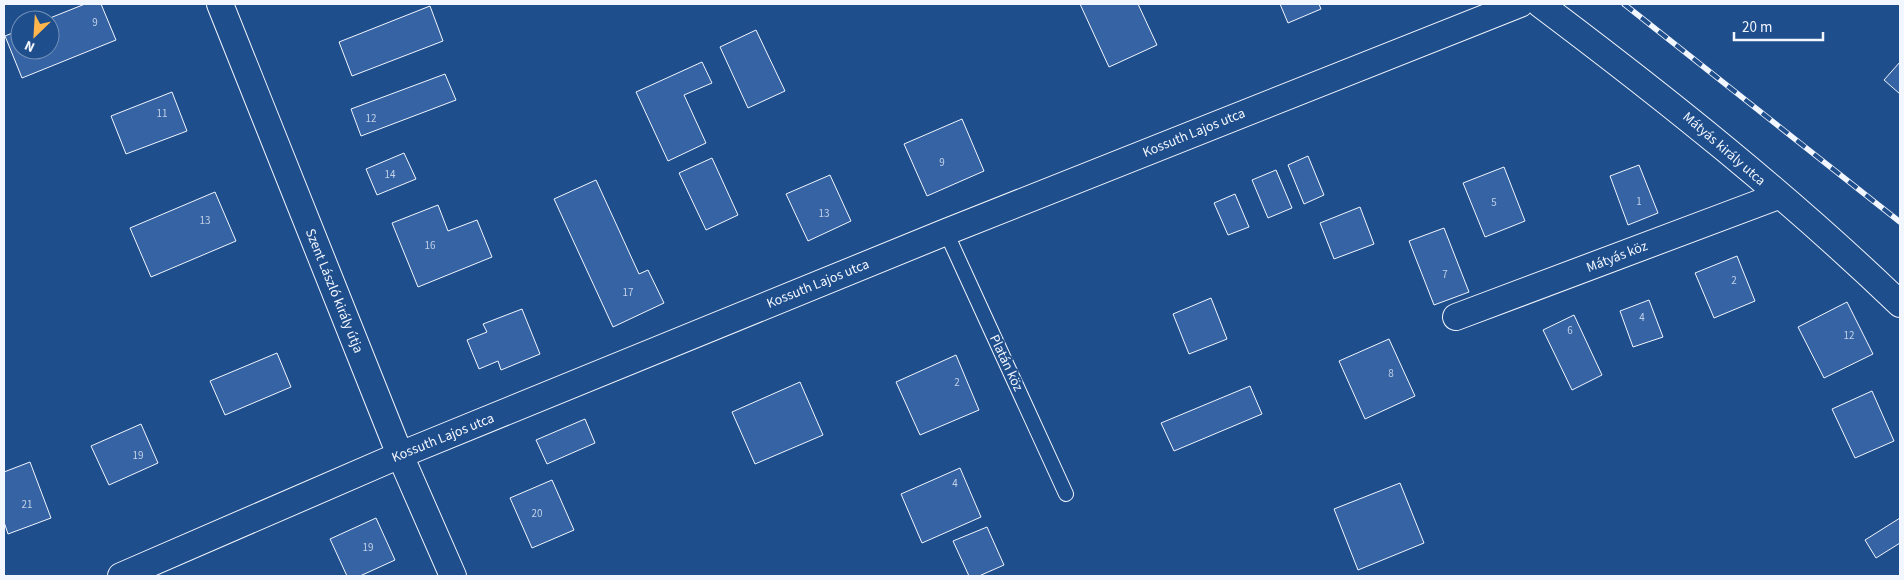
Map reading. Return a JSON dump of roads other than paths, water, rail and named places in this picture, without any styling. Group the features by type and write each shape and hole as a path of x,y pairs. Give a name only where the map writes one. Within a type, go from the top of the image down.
{"street":[{"name":"Szent László király útja","path":"220,4 400,455 453,576"},
{"name":"Kossuth Lajos utca","path":"120,576 400,455 946,232 1520,4"},
{"name":"Mátyás király utca","path":"1540,4 1662,96 1866,271 1900,304"},
{"name":"Mátyás köz","path":"1456,317 1778,196"}],"lane":[{"name":"Platán köz","path":"946,232 1066,494"}],"railway":[{"path":"1624,4 1900,222"}]}
